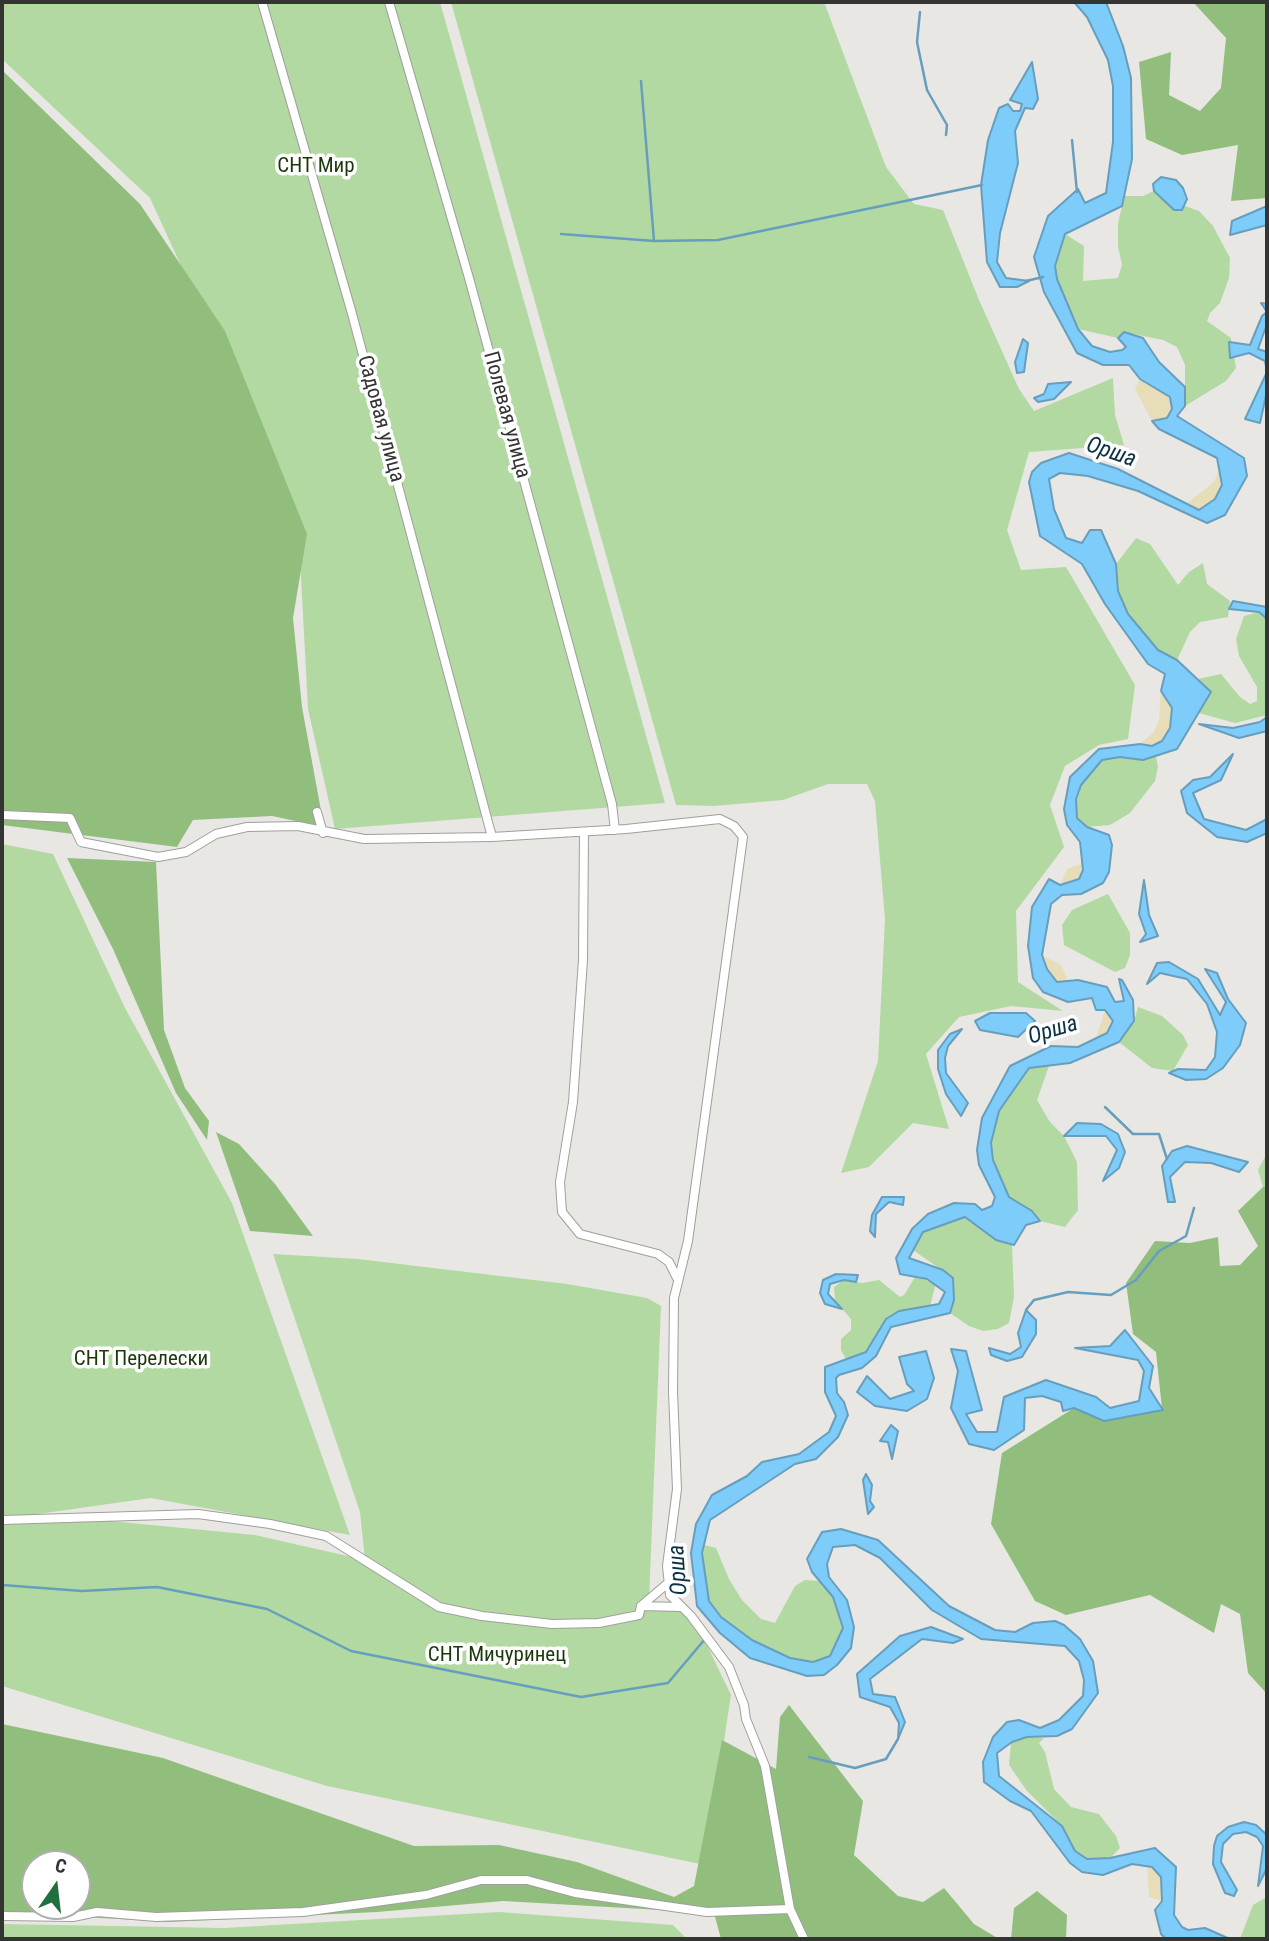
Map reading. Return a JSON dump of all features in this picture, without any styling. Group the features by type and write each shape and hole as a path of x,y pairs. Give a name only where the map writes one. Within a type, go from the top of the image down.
{"street":[{"name":"Садовая улица","path":"262,2 351,310 492,838"},
{"name":"Полевая улица","path":"389,2 469,278 608,791 615,830"},
{"path":"317,812 323,833"},
{"path":"2,815 70,818 81,842 158,857 186,852 216,834 247,827 299,826 323,833 364,839 492,838 615,830 720,819 734,826 743,838 688,1241 677,1278 672,1326 677,1489 667,1566 670,1595 729,1667 744,1705 746,1719 765,1766 790,1909 804,1939"},
{"path":"584,832 583,960 573,1102 560,1182 562,1212 580,1234 658,1254 669,1262 677,1278"},
{"path":"2,1520 198,1514 326,1536 439,1607 482,1616 552,1624 599,1623 639,1615 641,1606 668,1583"},
{"path":"641,1606 680,1607"},
{"path":"2,1916 73,1917 97,1912 156,1917 303,1912 426,1895 481,1880 527,1880 575,1893 707,1912 790,1909"}],"green space":[{"name":"СНТ Мир","path":"2,2 440,2 665,803 335,829 308,709 298,521 150,198 2,59"},
{"path":"451,2 824,2 886,167 914,204 943,210 1019,389 1034,411 1113,378 1115,415 1124,445 1029,452 1007,530 1021,570 1066,567 1135,685 1128,739 1099,745 1065,766 1050,805 1064,847 1016,911 1018,982 1063,1011 1011,1006 959,1017 926,1054 949,1129 913,1123 869,1167 841,1173 878,1061 885,919 875,801 867,784 828,784 783,800 714,806 676,805"},
{"path":"1193,2 1267,2 1267,198 1231,201 1238,145 1182,155 1146,139 1139,62 1171,52 1169,95 1200,111 1221,88 1226,38"},
{"path":"2,70 140,204 225,331 307,534 293,618 302,707 324,827 272,816 193,820 177,847 2,825"},
{"path":"1154,191 1166,203 1182,210 1185,206 1199,211 1213,226 1230,258 1229,278 1220,303 1210,313 1207,321 1231,338 1236,368 1226,381 1185,406 1185,365 1177,347 1163,340 1124,332 1118,338 1078,329 1057,279 1055,266 1065,234 1084,246 1083,281 1118,278 1122,265 1118,246 1118,224 1124,196 1143,196"},
{"path":"1136,538 1150,544 1178,585 1189,572 1203,563 1207,584 1230,601 1228,617 1200,622 1190,632 1177,660 1158,650 1128,614 1118,591 1116,564"},
{"path":"1259,612 1267,619 1267,715 1235,723 1199,713 1211,692 1198,679 1221,674 1240,697 1250,704 1257,701 1257,687 1239,656 1236,639 1244,616"},
{"path":"1156,756 1158,767 1155,781 1130,813 1110,825 1087,827 1077,818 1076,799 1081,785 1102,760 1120,757 1143,760"},
{"name":"СНТ Перелески","path":"2,844 53,854 125,1008 232,1203 350,1535 151,1498 2,1519"},
{"path":"67,858 156,862 164,1030 185,1088 209,1121 207,1140 176,1093 113,949"},
{"path":"1108,894 1130,933 1130,955 1125,968 1115,972 1064,945 1062,925 1072,910"},
{"path":"1138,1007 1162,1016 1183,1035 1188,1045 1173,1071 1152,1068 1119,1042 1134,1021"},
{"path":"1049,1066 1037,1100 1050,1122 1064,1136 1077,1162 1078,1210 1065,1227 1040,1221 1032,1211 1009,1197 993,1160 991,1143 999,1111 1015,1084 1029,1068"},
{"path":"216,1132 239,1144 275,1184 313,1236 250,1231"},
{"path":"1267,1153 1267,1186 1263,1187 1258,1170"},
{"path":"1267,1186 1267,1694 1248,1673 1240,1614 1221,1604 1214,1633 1150,1595 1066,1615 1035,1601 991,1524 1002,1453 1074,1408 1104,1421 1162,1409 1156,1352 1133,1334 1126,1283 1155,1241 1190,1243 1218,1237 1220,1266 1240,1265 1258,1246 1238,1211"},
{"path":"966,1217 996,1240 1012,1244 1014,1297 1009,1323 998,1329 983,1331 969,1326 950,1313 954,1300 953,1278 913,1250 923,1232"},
{"name":"СНТ Мичуринец","path":"273,1254 358,1259 567,1284 647,1298 661,1306 649,1600 692,1614 731,1695 705,1865 327,1786 2,1686 2,1522 110,1521 255,1535 365,1560 360,1512"},
{"path":"915,1277 936,1283 930,1306 899,1311 886,1319 866,1352 847,1361 841,1350 841,1339 851,1330 851,1319 835,1301 834,1287 844,1280 862,1283 879,1280 900,1297"},
{"path":"704,1545 716,1548 729,1579 742,1600 761,1619 775,1623 795,1586 805,1580 819,1581 833,1597 843,1628 830,1656 813,1662 790,1658 752,1640 721,1617 709,1601 702,1553"},
{"path":"789,1705 863,1801 854,1855 898,1896 923,1902 944,1888 974,1924 999,1939 721,1939 714,1913 503,1901 377,1912 168,1922 91,1917 91,1850 21,1850 21,1913 2,1912 2,1724 163,1758 414,1846 499,1845 577,1862 674,1897 694,1886 722,1740 776,1769 780,1717"},
{"path":"1027,1737 1044,1738 1039,1743 1045,1752 1054,1789 1071,1807 1099,1814 1116,1836 1120,1848 1110,1858 1087,1859 1075,1851 1062,1826 1027,1791 1009,1765 1011,1742"},
{"path":"1037,1891 1067,1915 1066,1939 1011,1939 1014,1908"},
{"path":"1267,1897 1267,1939 1240,1939 1253,1905"},
{"path":"499,1912 673,1925 687,1939 2,1939 2,1924 224,1928"}],"sand":[{"path":"1140,379 1170,397 1173,409 1167,418 1152,421 1135,389"},
{"path":"1219,470 1222,485 1215,499 1200,510 1187,503 1214,482"},
{"path":"1161,691 1172,708 1170,728 1163,740 1152,746 1140,744 1154,732 1159,720"},
{"path":"1083,863 1079,879 1060,885 1067,869"},
{"path":"1042,955 1061,965 1068,981 1057,982 1047,969"},
{"path":"1105,1010 1113,1021 1107,1033 1096,1038"},
{"path":"1147,1866 1152,1866 1161,1877 1162,1901 1149,1897"}],"water":[{"path":"1074,2 1106,2 1123,46 1131,78 1132,159 1122,206 1065,234 1055,266 1057,279 1078,329 1092,346 1110,352 1122,350 1126,347 1118,338 1124,332 1143,338 1159,362 1185,387 1185,406 1177,416 1244,458 1247,476 1225,515 1207,523 1138,491 1088,476 1060,473 1049,479 1054,509 1066,538 1082,543 1090,530 1101,530 1116,564 1118,591 1128,614 1158,650 1177,660 1211,692 1177,749 1143,760 1120,757 1102,760 1081,785 1076,799 1077,818 1087,827 1109,835 1112,845 1109,872 1103,883 1081,894 1062,895 1051,904 1042,955 1047,969 1057,982 1078,980 1107,987 1115,1002 1124,1001 1119,979 1122,980 1133,1000 1134,1021 1119,1042 1070,1063 1029,1068 999,1111 991,1143 993,1160 1009,1197 1032,1211 1040,1221 1026,1225 1014,1245 996,1240 965,1217 923,1232 909,1258 943,1270 953,1278 954,1300 950,1313 891,1327 876,1356 862,1368 839,1375 836,1378 837,1393 844,1402 848,1415 838,1437 816,1459 795,1464 710,1520 702,1553 709,1601 721,1617 752,1640 790,1658 813,1662 830,1656 843,1628 833,1597 812,1572 807,1559 822,1532 841,1529 878,1540 949,1606 995,1630 1015,1632 1033,1623 1055,1621 1064,1625 1080,1639 1093,1661 1098,1693 1072,1729 1057,1736 1027,1737 1012,1742 997,1753 999,1776 1062,1826 1075,1851 1087,1859 1110,1858 1155,1848 1176,1867 1174,1915 1182,1927 1188,1930 1205,1928 1230,1939 1166,1939 1161,1934 1155,1910 1162,1901 1161,1877 1152,1867 1132,1864 1103,1875 1082,1872 1070,1863 1031,1811 1010,1801 984,1782 983,1762 993,1737 1007,1722 1019,1720 1040,1728 1059,1720 1083,1696 1084,1680 1079,1661 1065,1646 981,1639 932,1610 880,1558 855,1545 833,1547 827,1564 829,1577 847,1600 854,1627 851,1648 837,1665 824,1675 807,1676 750,1658 720,1633 697,1606 691,1553 696,1524 712,1495 747,1476 762,1462 799,1454 829,1432 836,1416 825,1392 825,1367 866,1352 886,1319 899,1311 939,1304 945,1292 927,1279 900,1274 896,1258 912,1229 928,1214 954,1203 975,1204 982,1210 992,1206 995,1197 979,1165 977,1150 982,1118 1010,1066 1051,1046 1078,1047 1107,1033 1113,1021 1105,1010 1096,1010 1092,998 1068,1002 1043,992 1033,978 1028,946 1032,907 1049,879 1060,885 1079,879 1083,870 1080,842 1067,825 1064,809 1070,777 1099,749 1140,744 1152,746 1162,741 1170,728 1172,708 1161,691 1165,674 1148,664 1105,604 1082,564 1040,536 1029,482 1032,472 1041,463 1069,453 1118,469 1199,510 1215,499 1222,485 1217,458 1159,429 1152,421 1167,418 1172,409 1170,397 1140,379 1129,365 1103,365 1077,353 1044,292 1034,257 1048,216 1078,189 1085,203 1106,193 1113,142 1113,86 1108,60 1087,17"},
{"path":"1032,62 1038,99 1033,109 1025,108 1015,131 1018,163 1000,233 997,262 1006,278 1029,281 1017,287 1000,287 987,262 981,185 988,140 999,108 1008,104 1013,111 1020,111 1022,104 1010,100"},
{"path":"1161,177 1176,180 1183,188 1187,199 1182,210 1174,210 1154,191 1153,184"},
{"path":"1267,206 1267,225 1230,235 1232,221"},
{"path":"1267,312 1267,324 1258,349 1267,352 1267,372 1265,361 1249,353 1230,358 1229,342 1250,345 1262,316"},
{"path":"1023,339 1028,343 1024,372 1017,373 1015,362"},
{"path":"1267,372 1267,391 1260,423 1245,419"},
{"path":"1071,382 1054,399 1038,402 1034,398 1044,394 1048,384"},
{"path":"1233,601 1267,607 1267,619 1259,612 1229,609"},
{"path":"1267,717 1267,731 1239,738 1199,724 1233,728 1260,722"},
{"path":"1233,754 1221,780 1193,793 1204,819 1246,830 1267,819 1267,833 1247,842 1217,837 1187,813 1181,791 1193,780 1210,777"},
{"path":"1144,880 1149,915 1158,936 1140,942 1146,934 1139,914"},
{"path":"1169,962 1198,979 1220,1015 1226,1002 1205,969 1217,973 1228,999 1246,1023 1240,1045 1223,1068 1206,1079 1186,1080 1169,1073 1178,1069 1206,1070 1215,1057 1217,1032 1207,1004 1187,979 1160,973 1147,984 1157,963"},
{"path":"990,1013 1026,1013 1035,1021 1018,1037 980,1030 975,1021"},
{"path":"962,1029 948,1046 945,1058 946,1073 968,1103 961,1116 946,1094 938,1069 938,1050 950,1034"},
{"path":"1077,1123 1101,1124 1118,1134 1125,1152 1119,1168 1103,1181 1117,1150 1106,1136 1064,1136"},
{"path":"1187,1146 1248,1162 1239,1172 1211,1163 1185,1162 1170,1177 1175,1202 1168,1202 1162,1166 1172,1151"},
{"path":"882,1197 904,1197 903,1205 889,1202 876,1214 875,1237 870,1231 872,1215"},
{"path":"836,1274 858,1275 856,1282 844,1280 830,1284 828,1294 842,1309 825,1304 820,1293 823,1280"},
{"path":"1026,1310 1036,1320 1036,1334 1022,1357 1007,1361 991,1355 989,1348 1010,1354 1021,1347 1018,1333"},
{"path":"1125,1330 1153,1366 1149,1388 1163,1410 1104,1421 1074,1408 1063,1411 1061,1402 1042,1396 1025,1398 1024,1430 994,1450 969,1444 951,1408 958,1371 951,1349 966,1351 982,1410 966,1414 977,1432 997,1432 1004,1397 1046,1380 1096,1397 1110,1408 1139,1401 1144,1371 1138,1360 1075,1348 1110,1346"},
{"path":"926,1351 934,1378 927,1399 907,1411 875,1406 857,1392 867,1376 890,1399 914,1391 907,1384 899,1357"},
{"path":"891,1425 898,1431 892,1459 888,1442 880,1441"},
{"path":"866,1474 872,1485 870,1501 874,1507 868,1514 863,1480"},
{"path":"931,1627 963,1639 953,1643 922,1639 870,1679 873,1694 895,1697 905,1722 898,1739 899,1723 890,1707 860,1697 857,1674 900,1636"},
{"path":"1244,1822 1256,1825 1267,1835 1267,1868 1258,1886 1263,1846 1257,1837 1246,1832 1233,1834 1223,1844 1221,1862 1237,1890 1234,1896 1225,1893 1213,1864 1214,1846 1217,1836 1228,1827"}],"waterway":[{"path":"920,12 917,42 927,90 947,125 946,135"},
{"path":"641,81 654,241"},
{"path":"1072,140 1077,192"},
{"path":"561,234 654,241 718,240 982,185"},
{"path":"1026,281 1043,277"},
{"path":"1105,1107 1133,1134 1159,1134 1167,1159"},
{"path":"1026,1310 1034,1300 1068,1292 1111,1295 1136,1280 1159,1251 1186,1236 1194,1208"},
{"path":"2,1585 82,1591 157,1587 267,1609 351,1651 581,1697 668,1683 705,1639"},
{"path":"809,1757 855,1768 886,1759 898,1739"}],"water label":[{"name":"Орша","path":"1111,453"},
{"name":"Орша","path":"1053,1031"},
{"name":"Орша","path":"679,1570"}]}
